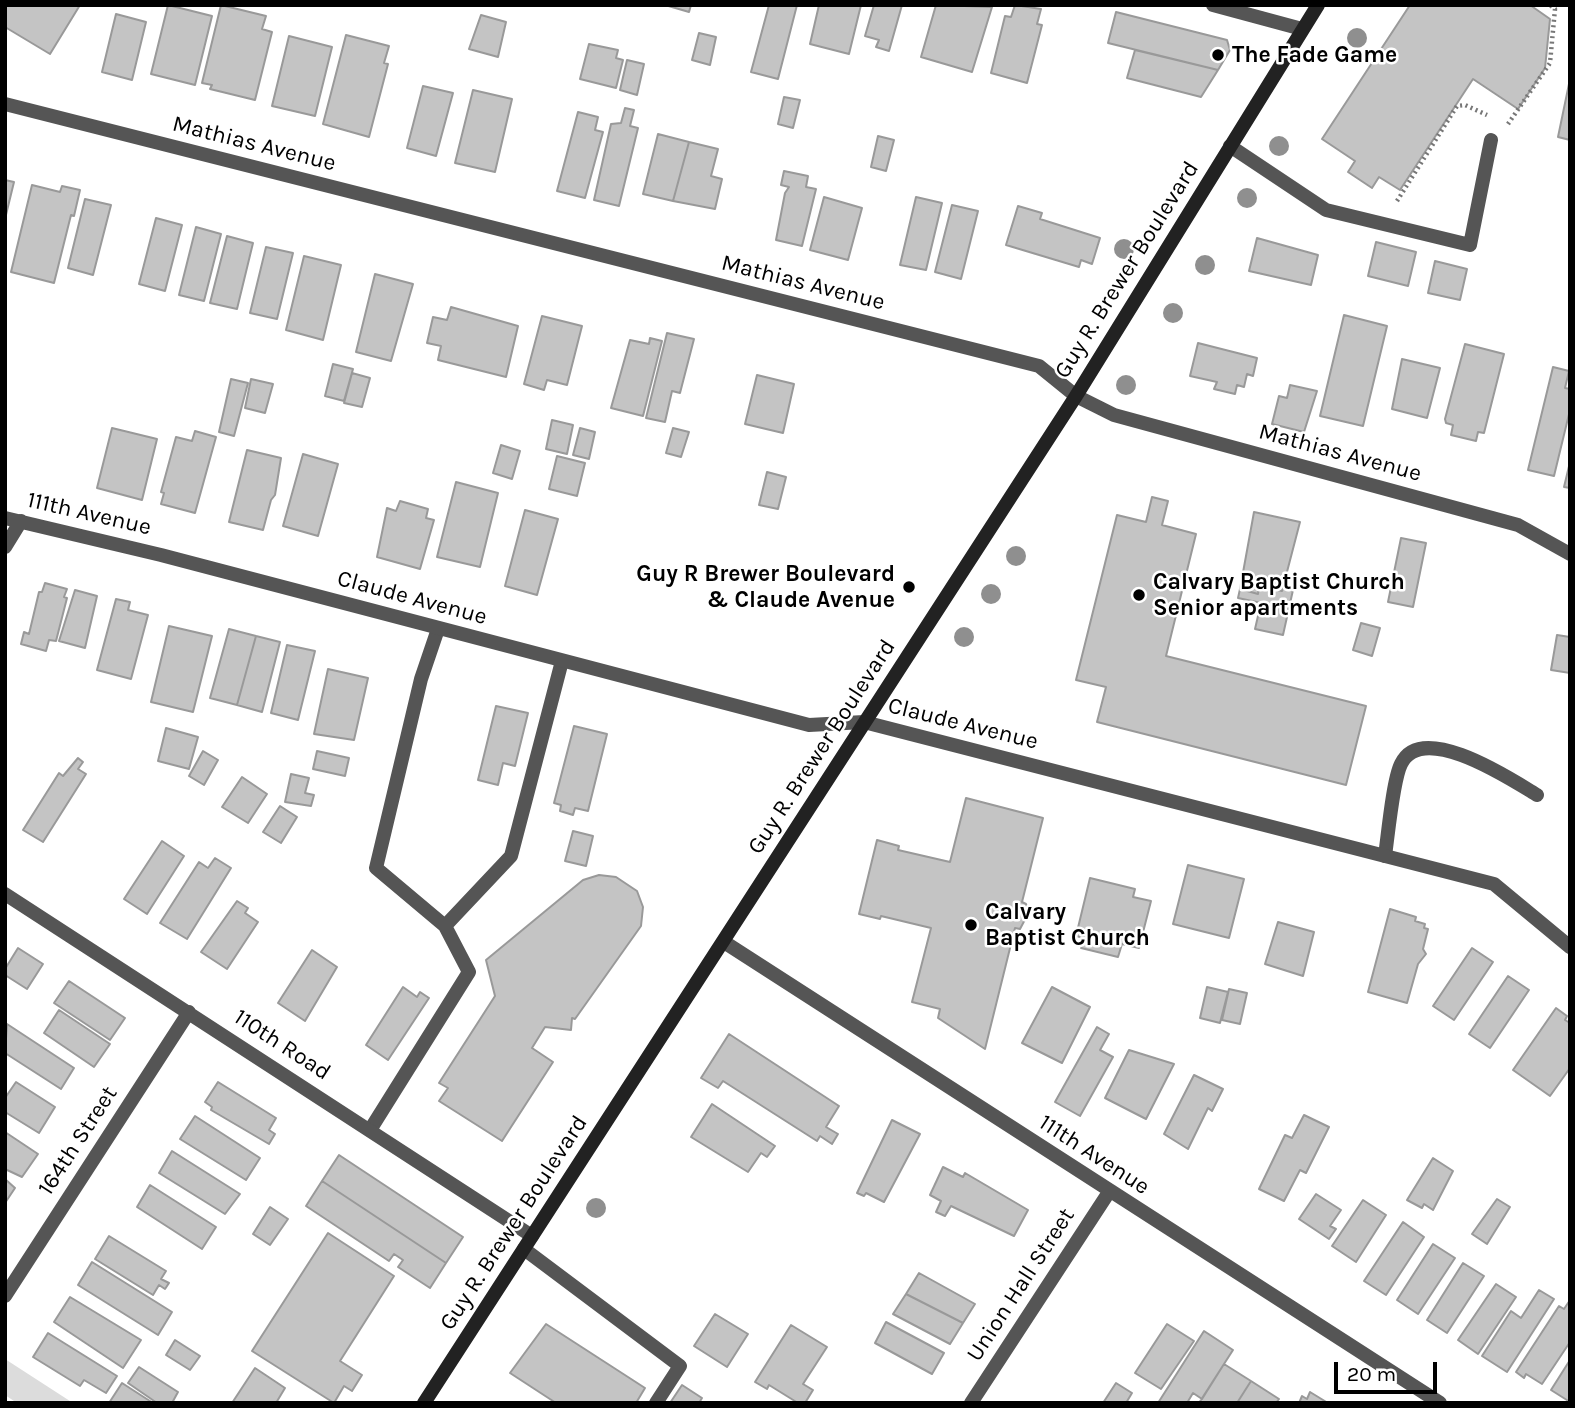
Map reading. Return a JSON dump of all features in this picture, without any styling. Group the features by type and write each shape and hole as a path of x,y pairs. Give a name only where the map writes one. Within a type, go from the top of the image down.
{"main road":[{"name":"Guy R. Brewer Boulevard","path":"424,1403 1076,396 1318,5"}],"street":[{"path":"1213,5 1302,29"},
{"name":"Mathias Avenue","path":"5,104 1026,362 1039,366 1076,396 1114,415 1518,524 1570,554"},
{"path":"1230,146 1326,210 1470,245 1492,140"},
{"name":"111th Avenue","path":"5,518 161,555"},
{"path":"5,547 21,521"},
{"name":"Claude Avenue","path":"161,555 809,725 864,722 1494,884 1570,947"},
{"path":"370,1130 469,972 445,926 376,868 421,679 438,629"},
{"path":"445,926 511,856 562,661"},
{"path":"1385,856 1401,763 1415,750 1431,748 1473,758 1537,795"},
{"name":"110th Road","path":"5,894 532,1236"},
{"name":"111th Avenue","path":"724,942 1440,1403"},
{"name":"164th Street","path":"5,1296 189,1012"},
{"name":"Union Hall Street","path":"971,1403 1109,1192"},
{"path":"524,1249 680,1366 656,1403"}],"path":[{"path":"1384,198 1398,201 1457,106 1465,105 1508,124 1550,63 1555,9 1550,5"}],"shaded area":[{"path":"5,1359 73,1403 17,1403 5,1395"}],"building":[{"path":"5,5 80,5 50,54 5,27"},
{"path":"168,5 212,16 195,85 151,74"},
{"path":"221,5 266,16 262,29 272,32 255,100 210,89 212,85 202,83"},
{"path":"665,5 691,5 689,12"},
{"path":"769,5 797,5 778,79 751,72"},
{"path":"819,5 861,5 849,54 810,44"},
{"path":"874,5 902,5 889,51 876,47 879,40 865,36"},
{"path":"936,5 992,7 972,72 921,57"},
{"path":"1015,5 1041,9 1037,24 1042,25 1027,83 991,73 1005,16 1011,17"},
{"path":"1410,5 1530,5 1550,19 1545,68 1518,109 1473,79 1400,190 1379,177 1372,188 1348,172 1355,161 1322,139"},
{"path":"1116,12 1227,40 1230,50 1218,70 1108,43"},
{"path":"116,14 146,22 132,80 102,72"},
{"path":"481,15 506,22 498,57 469,49"},
{"path":"699,33 716,37 710,65 692,60"},
{"path":"346,35 389,46 384,63 388,64 369,137 323,124"},
{"path":"289,36 332,47 315,116 272,106"},
{"path":"589,44 618,50 616,58 623,60 616,88 580,79"},
{"path":"1135,50 1218,70 1201,97 1127,78"},
{"path":"627,60 644,64 637,95 620,90"},
{"path":"1570,79 1570,140 1558,137"},
{"path":"423,86 453,93 436,156 407,148"},
{"path":"473,90 512,99 495,172 455,163"},
{"path":"784,97 800,100 793,128 778,124"},
{"path":"625,108 634,110 630,126 638,128 619,206 594,200 611,124 621,123"},
{"path":"578,112 598,117 595,130 603,132 585,198 557,191"},
{"path":"658,134 689,142 673,201 643,194"},
{"path":"878,136 894,140 886,171 871,167"},
{"path":"689,142 718,149 711,176 722,179 715,209 673,201"},
{"path":"784,171 808,176 806,187 816,189 802,246 776,240 785,193 789,187 781,185"},
{"path":"5,180 14,182 5,219"},
{"path":"32,185 60,192 62,186 80,190 54,283 11,272"},
{"path":"824,197 862,208 848,260 810,250"},
{"path":"916,197 942,203 926,270 900,265"},
{"path":"85,199 111,205 93,275 68,268"},
{"path":"952,205 978,211 961,279 935,272"},
{"path":"1018,206 1042,213 1040,219 1100,238 1092,264 1081,260 1079,267 1006,245"},
{"path":"156,218 182,225 165,291 139,284"},
{"path":"196,227 221,234 204,301 179,295"},
{"path":"227,236 253,243 237,309 210,303"},
{"path":"1257,238 1318,255 1311,285 1249,271"},
{"path":"1376,242 1416,252 1408,286 1368,276"},
{"path":"266,247 293,253 277,319 250,313"},
{"path":"304,256 341,265 323,340 286,330"},
{"path":"1435,261 1467,269 1460,300 1428,293"},
{"path":"375,274 413,284 391,361 356,352"},
{"path":"451,307 518,326 506,377 438,360 441,346 427,343 433,317 447,320"},
{"path":"1344,315 1387,326 1363,426 1320,416"},
{"path":"542,316 582,326 567,385 547,380 544,390 524,384"},
{"path":"667,333 694,339 680,393 672,391 665,422 646,418"},
{"path":"650,338 662,341 643,416 611,408 630,340 649,344"},
{"path":"1198,343 1257,358 1253,376 1247,374 1244,387 1237,385 1235,394 1214,389 1217,382 1190,376"},
{"path":"1465,344 1504,354 1484,433 1478,432 1476,441 1451,435 1453,425 1446,423 1445,419"},
{"path":"1402,359 1440,368 1427,418 1392,409"},
{"path":"333,364 353,369 344,401 325,396"},
{"path":"1553,367 1569,371 1565,388 1570,389 1570,410 1554,476 1528,470"},
{"path":"352,373 370,378 362,407 344,403"},
{"path":"757,375 794,384 783,433 745,424"},
{"path":"231,379 248,383 234,436 219,432"},
{"path":"251,379 273,384 265,413 245,408"},
{"path":"1290,385 1317,391 1304,432 1272,424 1279,396 1287,398"},
{"path":"552,420 573,425 567,454 546,449"},
{"path":"112,428 157,439 142,500 97,488"},
{"path":"580,428 595,432 589,459 573,455"},
{"path":"673,428 689,432 681,457 666,453"},
{"path":"195,431 216,437 195,513 161,504 164,493 161,492 176,437 192,441"},
{"path":"501,445 520,451 512,479 493,473"},
{"path":"247,450 281,458 275,495 271,500 263,530 229,522"},
{"path":"303,454 338,464 318,536 283,526"},
{"path":"557,456 585,463 577,496 549,489"},
{"path":"1570,462 1570,488 1564,487"},
{"path":"767,472 786,477 778,509 759,505"},
{"path":"456,482 498,493 480,567 437,557"},
{"name":"Calvary Baptist Church Senior apartments","path":"1152,497 1168,501 1162,525 1196,534 1166,656 1366,706 1346,785 1097,722 1106,687 1076,680 1117,515 1146,522"},
{"path":"400,501 428,509 426,518 434,520 420,569 377,557 387,508 396,511"},
{"path":"525,510 558,519 537,595 505,586"},
{"path":"1254,512 1300,522 1282,591 1259,586 1258,594 1240,589"},
{"path":"1401,538 1426,543 1413,607 1388,602"},
{"path":"45,583 67,589 56,641 49,640 46,651 21,644 24,632 29,634 39,592 42,592"},
{"path":"1259,586 1282,591 1283,588 1293,590 1283,635 1255,629 1261,603 1238,598 1240,589 1258,594"},
{"path":"75,590 97,596 85,648 59,641"},
{"path":"116,599 130,602 128,610 148,615 131,679 97,670"},
{"path":"1361,623 1380,628 1372,656 1353,650"},
{"path":"169,626 212,636 193,712 151,702"},
{"path":"229,629 256,636 237,705 210,698"},
{"path":"1557,635 1570,637 1570,673 1551,670"},
{"path":"256,636 280,642 262,712 237,705"},
{"path":"287,645 315,651 298,720 271,713"},
{"path":"328,669 368,678 354,740 314,734"},
{"path":"496,706 528,713 515,766 503,763 498,785 478,780"},
{"path":"574,726 607,734 588,811 575,808 573,815 560,811 561,805 554,803"},
{"path":"166,728 198,737 189,769 158,761"},
{"path":"203,751 218,760 204,785 189,776"},
{"path":"317,751 349,758 345,776 313,769"},
{"path":"78,758 83,762 78,769 86,774 43,842 23,830 59,773 63,776"},
{"path":"291,774 309,778 305,793 314,795 311,806 285,802"},
{"path":"242,777 267,794 248,823 222,807"},
{"name":"Calvary Baptist Church","path":"966,798 1043,818 1022,902 1026,904 1029,912 1020,929 1015,928 985,1049 938,1018 940,1009 912,1002 931,928 881,916 880,919 859,914 877,840 899,846 898,850 950,862"},
{"path":"280,806 297,817 281,843 263,832"},
{"path":"573,831 593,836 586,866 565,861"},
{"path":"162,841 184,856 147,914 124,899"},
{"path":"215,858 231,868 187,939 160,923 199,862 208,868"},
{"path":"1188,865 1244,879 1229,938 1173,924"},
{"path":"599,875 616,877 637,891 643,907 641,926 575,1019 572,1018 571,1030 545,1027 532,1048 553,1062 502,1141 439,1101 448,1088 439,1083 495,996 486,960 583,880"},
{"path":"1090,878 1135,889 1133,897 1151,901 1139,948 1122,944 1118,957 1081,948 1084,938 1076,936"},
{"path":"237,901 248,908 245,913 258,922 227,969 201,952"},
{"path":"1390,909 1416,917 1415,921 1425,924 1424,928 1428,929 1423,949 1426,954 1418,964 1407,1003 1368,992"},
{"path":"1278,922 1314,932 1303,976 1265,964"},
{"path":"18,948 43,964 27,989 5,975 5,969"},
{"path":"1472,948 1493,962 1454,1020 1433,1006"},
{"path":"312,950 337,967 305,1021 278,1003"},
{"path":"1508,976 1529,990 1490,1048 1469,1034"},
{"path":"69,981 125,1018 110,1040 54,1003"},
{"path":"403,987 417,997 420,992 429,998 388,1060 366,1045"},
{"path":"1052,987 1090,1007 1062,1063 1022,1043"},
{"path":"1207,987 1228,992 1220,1023 1200,1018"},
{"path":"1229,989 1247,993 1240,1024 1222,1020"},
{"path":"1556,1008 1567,1016 1565,1020 1570,1023 1570,1068 1550,1096 1513,1070"},
{"path":"59,1010 110,1044 94,1067 44,1033"},
{"path":"7,1024 74,1068 61,1089 5,1053"},
{"path":"1097,1027 1109,1034 1100,1050 1113,1057 1080,1116 1055,1102"},
{"path":"729,1034 839,1106 826,1127 838,1134 832,1144 820,1136 817,1141 723,1081 718,1088 701,1078"},
{"path":"1129,1050 1174,1064 1146,1119 1105,1098"},
{"path":"1194,1075 1223,1089 1212,1111 1208,1108 1188,1149 1164,1134"},
{"path":"16,1082 55,1107 39,1133 5,1112 5,1098"},
{"path":"218,1082 276,1118 269,1130 275,1134 269,1144 211,1110 212,1107 205,1102"},
{"path":"712,1104 775,1146 767,1157 761,1153 748,1172 691,1137"},
{"path":"1304,1115 1329,1127 1306,1173 1300,1170 1284,1201 1259,1189 1285,1135 1292,1138"},
{"path":"195,1116 260,1158 246,1180 180,1139"},
{"path":"892,1120 920,1134 884,1202 866,1193 864,1196 857,1193"},
{"path":"5,1132 38,1154 22,1177 5,1169"},
{"path":"172,1151 240,1194 225,1214 159,1173"},
{"path":"339,1155 463,1237 446,1263 322,1181"},
{"path":"1433,1158 1453,1171 1433,1210 1424,1204 1422,1208 1407,1200"},
{"path":"943,1167 963,1177 965,1173 1028,1210 1014,1236 951,1206 945,1216 936,1212 941,1201 930,1195"},
{"path":"5,1179 15,1188 5,1203"},
{"path":"322,1181 446,1263 430,1288 398,1267 403,1260 394,1254 389,1261 306,1206"},
{"path":"150,1185 216,1227 202,1249 137,1207"},
{"path":"1316,1194 1341,1210 1330,1226 1336,1229 1329,1239 1299,1219"},
{"path":"1497,1199 1510,1207 1487,1244 1472,1234"},
{"path":"1363,1200 1386,1215 1356,1262 1332,1246"},
{"path":"270,1207 288,1219 270,1245 253,1234"},
{"path":"1403,1222 1424,1237 1386,1295 1364,1281"},
{"path":"328,1233 394,1276 340,1361 362,1375 352,1391 344,1386 334,1403 252,1351"},
{"path":"109,1236 166,1271 161,1279 169,1283 165,1289 159,1285 153,1295 95,1259"},
{"path":"1433,1244 1455,1258 1418,1314 1397,1300"},
{"path":"92,1262 172,1312 158,1335 78,1285"},
{"path":"1463,1263 1484,1276 1447,1333 1427,1320"},
{"path":"919,1273 975,1304 963,1323 906,1294"},
{"path":"1496,1284 1516,1297 1478,1354 1458,1340"},
{"path":"1539,1290 1554,1299 1507,1372 1482,1356 1511,1311 1521,1318"},
{"path":"906,1294 963,1323 950,1344 893,1314"},
{"path":"70,1297 141,1340 123,1368 54,1322"},
{"path":"1570,1300 1570,1342 1542,1384 1526,1374 1524,1378 1516,1372 1559,1306 1564,1309"},
{"path":"715,1314 748,1334 727,1367 694,1346"},
{"path":"886,1322 944,1353 932,1374 875,1343"},
{"path":"546,1324 645,1388 636,1403 556,1403 510,1373"},
{"path":"1167,1324 1194,1341 1161,1389 1135,1373"},
{"path":"791,1325 827,1347 803,1384 813,1390 805,1403 798,1403 769,1385 767,1389 755,1382"},
{"path":"1204,1331 1233,1350 1202,1399 1193,1393 1187,1403 1158,1403"},
{"path":"48,1333 117,1376 106,1393 84,1380 80,1386 33,1357"},
{"path":"175,1340 200,1356 190,1370 166,1355"},
{"path":"1570,1360 1570,1402 1551,1390"},
{"path":"1224,1364 1251,1381 1237,1403 1199,1403"},
{"path":"139,1367 178,1392 172,1403 157,1403 128,1383"},
{"path":"255,1368 285,1388 276,1403 232,1403"},
{"path":"1251,1381 1279,1399 1276,1403 1237,1403"},
{"path":"122,1383 153,1403 109,1403"},
{"path":"1116,1383 1132,1393 1126,1403 1103,1403"},
{"path":"682,1385 702,1398 699,1403 670,1403"},
{"path":"1310,1392 1328,1403 1299,1403 1302,1396 1307,1399"}],"place":[{"name":"The Fade Game","path":"1218,55"},
{"name":"Guy R Brewer Boulevard & Claude Avenue","path":"909,587"},
{"name":"Calvary Baptist Church Senior apartments","path":"1139,595"},
{"name":"Calvary Baptist Church","path":"971,925"}]}
